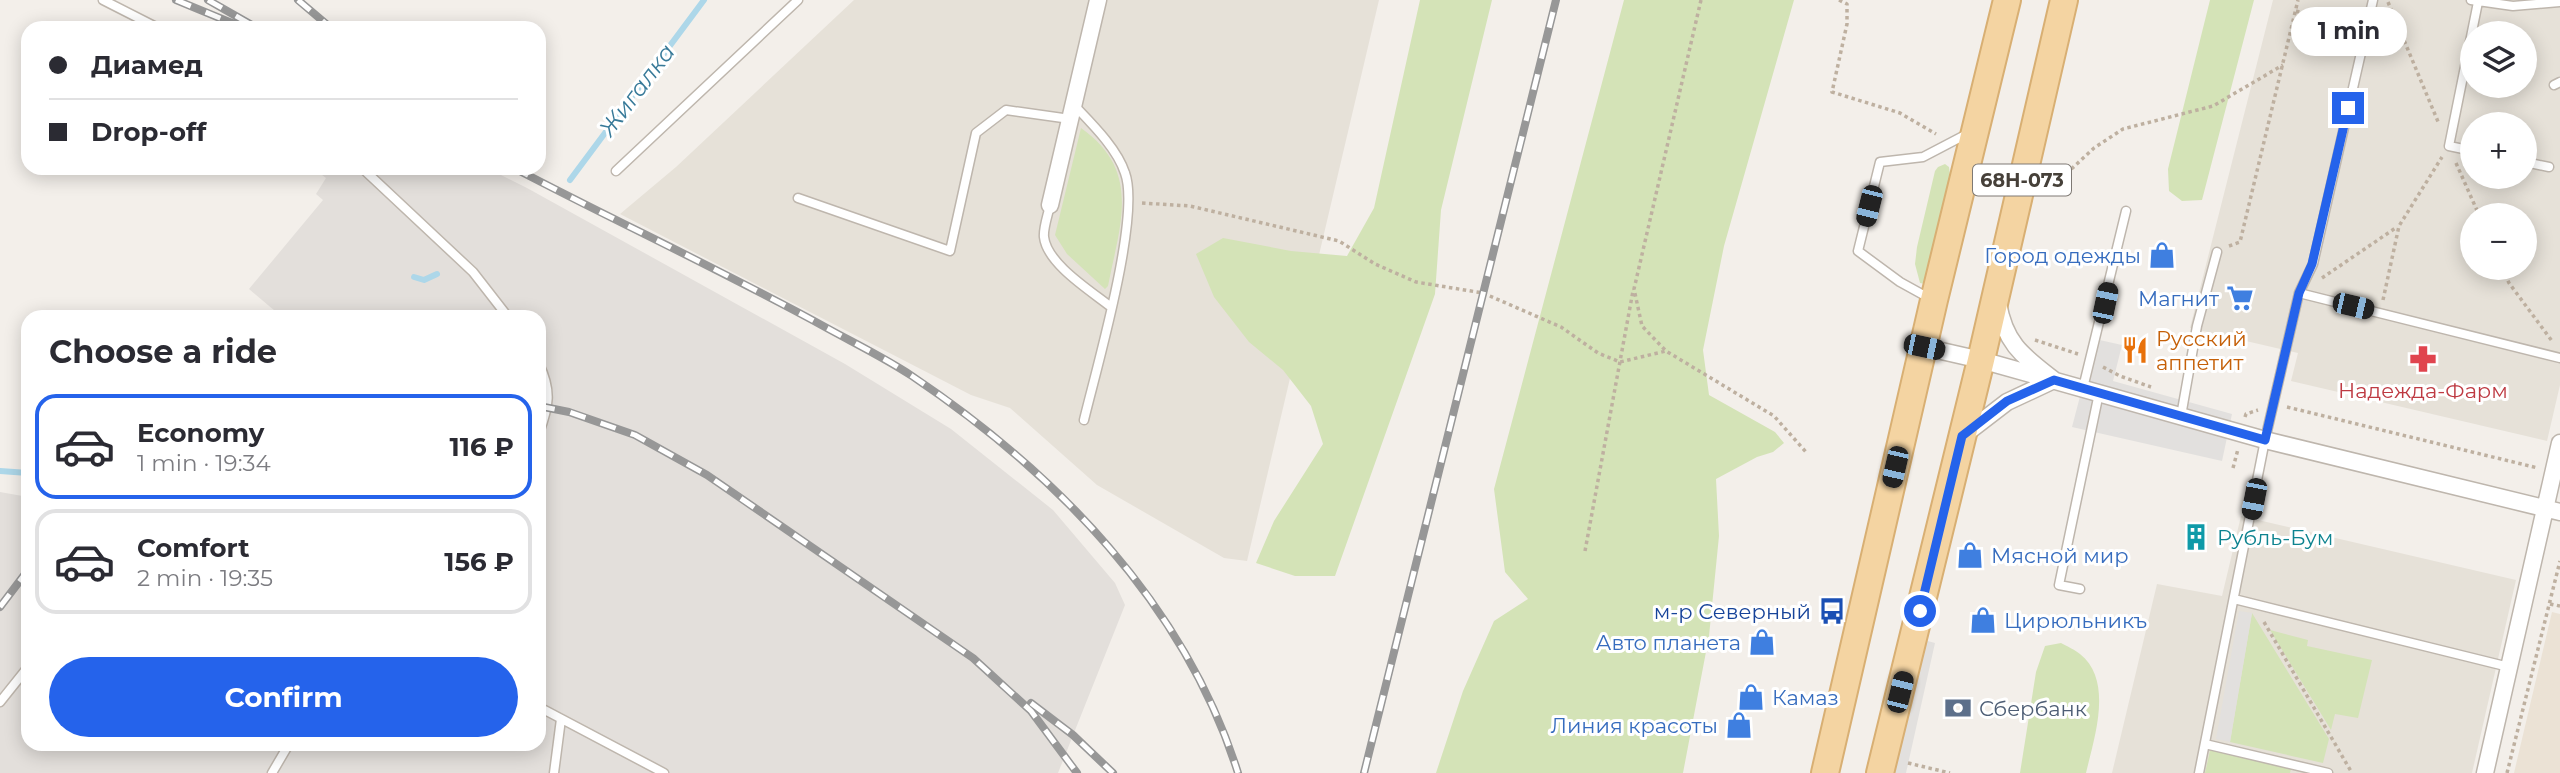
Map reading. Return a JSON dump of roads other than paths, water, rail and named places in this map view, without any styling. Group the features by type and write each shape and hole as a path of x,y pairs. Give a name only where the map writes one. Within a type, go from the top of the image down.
{"main road":[{"name":"68Н-073","path":"1825,773 1934,300 2007,0"},
{"name":"68Н-073","path":"1880,773 1981,360 2064,0"}],"street":[{"path":"1050,205 1098,0"},
{"path":"1996,293 2000,316 2009,339 2019,353 2054,380"},
{"path":"1924,347 1981,360 2265,440 2552,510"},
{"path":"1962,436 2007,401 2054,380"},
{"path":"2485,773 2509,667 2552,510 2553,472 2560,443"}],"lane":[{"path":"103,0 144,21"},
{"path":"616,171 798,0"},
{"path":"2199,773 2265,440 2299,293 2312,264 2373,0"},
{"path":"2460,148 2449,146 2474,1 2560,2"},
{"path":"798,198 950,251 976,133 1006,110 1072,112 1104,138 1126,173 1129,205 1111,307 1084,420"},
{"path":"1934,300 1900,282 1858,251 1880,162 1923,157 1976,129"},
{"path":"2537,164 2549,167"},
{"path":"369,175 473,272 503,310"},
{"path":"1050,205 1044,236 1047,248 1062,268 1111,307"},
{"path":"2080,589 2059,585 2091,391 2126,211"},
{"path":"2181,416 2197,326 2217,252"},
{"path":"2299,293 2560,358"},
{"path":"546,378 549,408 546,416"},
{"path":"2234,599 2509,667"},
{"path":"0,702 21,676"},
{"path":"546,711 664,773"},
{"path":"554,773 561,719"},
{"path":"2205,744 2328,773"},
{"path":"272,773 285,751"}],"waterway":[{"name":"Жигалка","path":"570,180 704,0"},
{"name":"Жигалка","path":"414,277 424,280 437,274"},
{"name":"Жигалка","path":"0,471 21,472"}],"railway":[{"path":"176,0 227,21"},
{"path":"208,0 245,21"},
{"path":"298,0 323,21"},
{"path":"1364,773 1556,0"},
{"path":"528,175 787,306 891,363 965,414 1016,455 1064,500 1109,548 1150,599 1185,653 1215,711 1238,773"},
{"path":"546,407 569,412 635,435 707,475 973,658 1031,711 1077,773"},
{"path":"0,607 21,579"},
{"path":"1031,703 1073,735 1113,773"}],"place":[{"name":"Город одежды","path":"2162,255"},
{"name":"Магнит","path":"2240,298"},
{"name":"Русский аппетит","path":"2135,350"},
{"name":"Надежда-Фарм","path":"2423,359"},
{"name":"Рубль-Бум","path":"2196,537"},
{"name":"Мясной мир","path":"1970,555"},
{"name":"м-р Северный","path":"1832,611"},
{"name":"Цирюльникъ","path":"1983,620"},
{"name":"Авто планета","path":"1762,642"},
{"name":"Камаз","path":"1751,697"},
{"name":"Сбербанк","path":"1958,708"},
{"name":"Линия красоты","path":"1739,725"}]}
